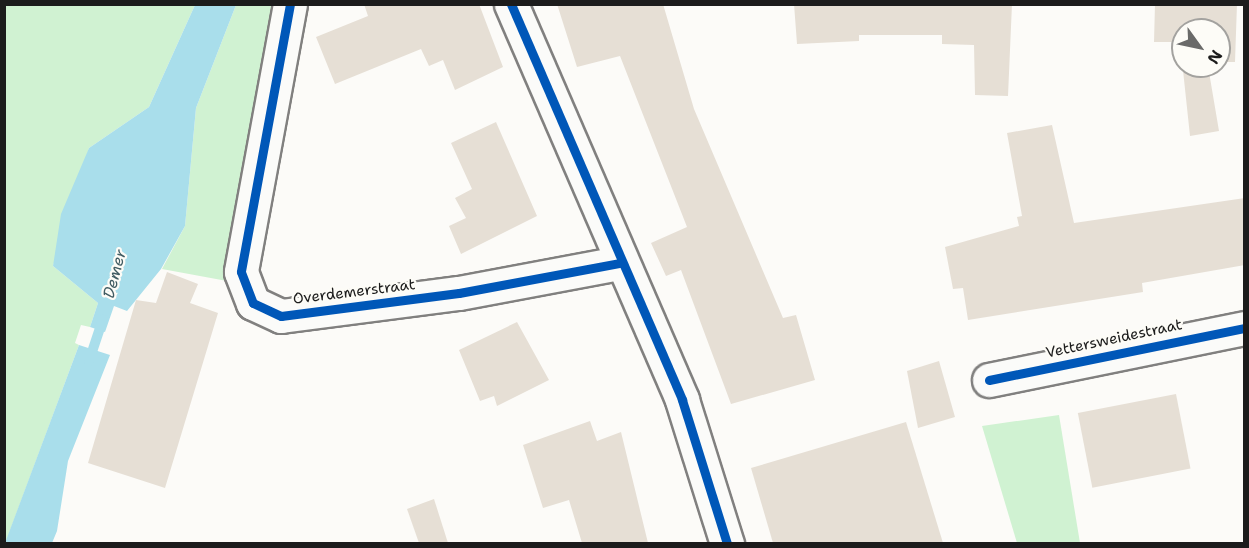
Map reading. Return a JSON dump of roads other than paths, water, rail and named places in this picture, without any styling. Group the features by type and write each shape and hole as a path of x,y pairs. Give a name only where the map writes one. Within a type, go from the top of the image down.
{"street":[{"name":"Overdemerstraat","path":"290,4 241,272 253,303 281,316 459,293 620,263"},
{"path":"511,4 620,263 682,400 728,543"},
{"name":"Vettersweidestraat","path":"989,380 1245,328"}],"water":[{"path":"195,5 236,5 196,108 185,226 161,269 127,311 114,306 105,332 90,327 98,303 53,266 61,214 89,148 149,107"},
{"path":"79,345 110,355 68,461 57,531 52,543 5,543"}],"waterway":[{"name":"Demer","path":"89,361 103,319"}]}
